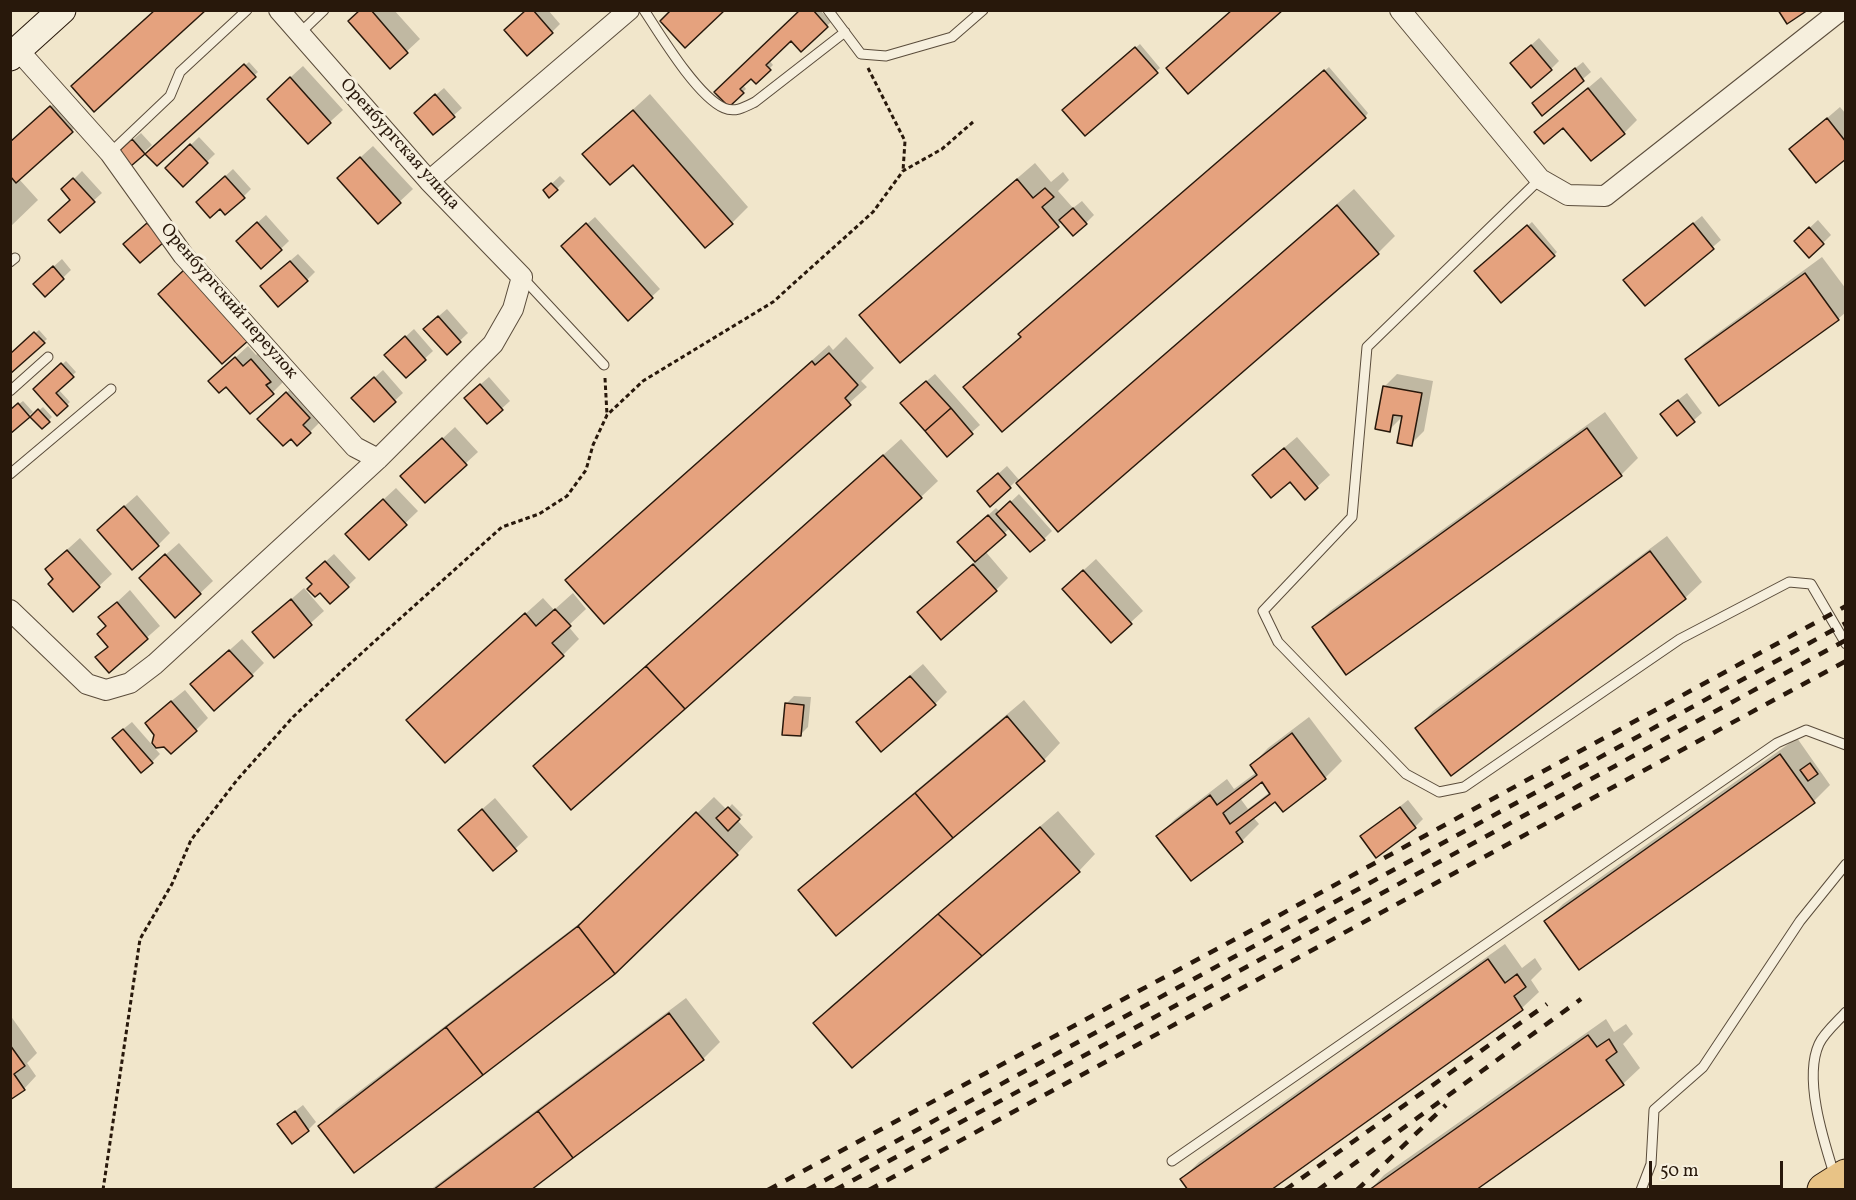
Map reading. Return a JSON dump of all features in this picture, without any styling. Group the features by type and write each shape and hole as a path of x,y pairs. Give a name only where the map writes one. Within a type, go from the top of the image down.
{"main road":[{"path":"14,53 62,10"}],"street":[{"name":"Оренбургская улица","path":"279,10 429,181 522,277"},
{"path":"429,181 629,10"},
{"path":"1400,10 1540,179 1568,195 1605,196 1841,10"},
{"name":"Оренбургский переулок","path":"14,53 110,153 183,255 355,447 378,459"},
{"path":"10,610 87,684 106,690 130,683 155,664 378,459 493,344 513,309 522,277"}],"lane":[{"path":"110,153 170,96 180,72 247,10"},
{"path":"300,33 324,10"},
{"path":"644,10 698,88 724,109 731,110 738,110 755,102 844,32"},
{"path":"828,10 861,54 886,56 952,38 983,10"},
{"path":"1540,179 1367,347 1352,517 1263,611 1278,642 1406,774 1439,792 1464,787 1680,639 1789,582 1811,584 1845,644"},
{"path":"522,277 604,365"},
{"path":"10,391 48,357"},
{"path":"10,474 111,389"},
{"path":"1172,1161 1777,742 1806,730 1845,745"},
{"path":"1641,1190 1651,1164 1654,1110 1703,1067 1800,921 1845,864"},
{"path":"1836,1182 1818,1123 1812,1062 1820,1042 1845,1012"}],"path":[{"path":"861,54 905,141 903,171"},
{"path":"103,1190 140,939 172,884 191,840 237,780 293,717 502,527 539,514 567,496 585,470 593,445 607,415 643,381 773,302 873,212 903,171 942,149 973,122"},
{"path":"604,365 607,415"}],"building":[{"path":"155,10 206,10 94,112 71,86"},
{"path":"360,10 371,10 408,53 390,69 348,21"},
{"path":"526,10 533,10 553,33 527,56 504,30"},
{"path":"671,10 725,10 685,48 660,21"},
{"path":"800,10 813,10 828,27 801,52 791,41 766,65 771,70 756,84 751,79 740,89 744,93 729,107 714,92"},
{"path":"1232,10 1283,10 1188,94 1166,68"},
{"path":"1778,10 1808,10 1787,24"},
{"path":"1531,45 1552,70 1531,88 1510,63"},
{"path":"1135,47 1158,73 1085,136 1062,110"},
{"path":"244,64 256,77 157,166 145,154"},
{"path":"1575,68 1584,81 1542,116 1532,103"},
{"path":"1324,70 1366,118 1002,432 963,387 1021,337 1018,334"},
{"path":"290,77 331,123 308,144 267,99"},
{"path":"1588,88 1625,134 1591,161 1563,128 1544,144 1534,132"},
{"path":"435,94 455,117 433,135 414,113"},
{"path":"50,106 73,132 16,183 10,176 10,142"},
{"path":"633,110 733,224 705,248 633,165 610,185 582,154"},
{"path":"1827,118 1846,142 1846,159 1816,183 1789,149"},
{"path":"132,139 145,154 131,166 118,152"},
{"path":"190,144 208,163 183,187 165,168"},
{"path":"360,157 401,203 378,224 337,178"},
{"path":"225,176 245,198 225,215 220,209 210,218 196,202"},
{"path":"73,178 95,202 60,233 48,220 70,200 61,189"},
{"path":"1017,179 1033,198 1045,188 1054,197 1042,207 1059,227 900,363 859,315"},
{"path":"551,183 558,190 549,198 543,190"},
{"path":"1337,205 1379,254 1058,532 1016,483"},
{"path":"1073,208 1087,224 1073,236 1059,220"},
{"path":"257,222 282,250 261,269 236,241"},
{"path":"147,223 164,242 140,263 123,244"},
{"path":"586,223 653,298 628,321 561,246"},
{"path":"1693,223 1714,249 1645,306 1623,280"},
{"path":"1527,225 1555,256 1501,303 1474,271"},
{"path":"1809,227 1824,244 1809,258 1794,241"},
{"path":"290,261 308,281 278,307 260,286"},
{"path":"53,266 64,279 45,297 33,284"},
{"path":"184,270 249,340 222,364 158,294"},
{"path":"1805,273 1839,320 1719,406 1685,359"},
{"path":"438,316 461,342 447,355 423,329"},
{"path":"34,332 45,343 10,374 10,354"},
{"path":"405,336 426,360 406,378 384,355"},
{"path":"829,353 858,385 845,398 851,405 604,624 565,580 812,361 815,365"},
{"path":"235,357 243,366 251,359 271,382 266,385 274,394 250,414 226,387 219,393 208,381"},
{"path":"61,363 74,377 56,393 68,406 57,416 33,389"},
{"path":"374,377 396,402 374,422 351,398"},
{"path":"926,381 951,408 925,431 900,403"},
{"path":"480,384 503,410 487,424 464,398"},
{"path":"1383,386 1422,393 1412,446 1397,443 1402,416 1393,415 1390,432 1375,429"},
{"path":"286,392 310,418 303,425 311,433 297,446 291,439 283,446 257,419"},
{"path":"1678,400 1695,422 1677,436 1660,414"},
{"path":"18,403 30,417 10,434 10,410"},
{"path":"951,408 973,434 947,457 925,431"},
{"path":"38,409 50,422 42,429 30,417"},
{"path":"1587,428 1622,476 1346,675 1312,627"},
{"path":"442,438 467,465 425,503 400,476"},
{"path":"1284,448 1318,488 1305,500 1290,482 1271,498 1252,475"},
{"path":"883,455 922,498 685,709 646,666"},
{"path":"998,473 1011,488 990,507 977,491"},
{"path":"383,499 407,525 369,560 345,534"},
{"path":"1010,501 1045,540 1030,552 996,514"},
{"path":"124,506 159,546 132,570 97,530"},
{"path":"988,515 1006,535 975,562 957,542"},
{"path":"67,550 100,587 73,612 48,584 53,579 45,569"},
{"path":"1650,551 1686,599 1451,776 1415,728"},
{"path":"165,554 201,594 175,618 139,578"},
{"path":"325,561 349,587 330,604 320,593 315,597 307,589 312,584 306,578"},
{"path":"973,564 997,591 941,640 917,612"},
{"path":"1083,570 1132,624 1111,643 1062,589"},
{"path":"291,599 312,625 274,658 252,632"},
{"path":"117,602 148,639 109,673 95,657 108,647 97,634 106,626 98,617"},
{"path":"555,609 571,626 552,643 564,656 445,763 406,720 525,613 536,626"},
{"path":"229,650 253,676 214,711 190,684"},
{"path":"646,666 685,709 571,810 533,766"},
{"path":"910,676 936,705 881,752 856,722"},
{"path":"171,701 197,731 171,754 164,747 156,748 152,743 154,735 145,723"},
{"path":"785,703 804,705 801,736 782,735"},
{"path":"1007,716 1045,761 953,838 915,793"},
{"path":"123,729 153,763 141,773 112,738"},
{"path":"1292,733 1326,779 1283,812 1275,802 1236,832 1243,842 1191,881 1156,836 1210,795 1217,805 1257,775 1250,765","holes":["1262,782 1270,794 1230,824 1223,813"]},
{"path":"1780,754 1815,803 1579,970 1544,921"},
{"path":"1810,763 1818,774 1808,781 1800,770"},
{"path":"915,793 953,838 836,936 798,890"},
{"path":"728,807 740,819 728,831 716,818"},
{"path":"1400,807 1416,828 1376,858 1360,836"},
{"path":"482,809 517,851 493,871 458,830"},
{"path":"696,812 738,855 615,974 578,926"},
{"path":"1040,827 1080,872 982,956 938,914"},
{"path":"938,914 982,956 852,1068 813,1023"},
{"path":"578,926 615,974 483,1075 446,1027"},
{"path":"1488,959 1505,983 1517,974 1526,987 1514,996 1523,1010 1271,1190 1188,1190 1180,1179"},
{"path":"669,1013 704,1060 573,1158 538,1111"},
{"path":"446,1027 483,1075 354,1173 318,1126"},
{"path":"1588,1035 1597,1047 1609,1039 1617,1052 1606,1060 1624,1085 1476,1190 1369,1190"},
{"path":"10,1045 25,1066 14,1074 25,1090 10,1100"},
{"path":"295,1111 309,1131 292,1144 277,1124"},
{"path":"538,1111 573,1158 531,1190 433,1190"}],"railway":[{"path":"768,1190 1243,935 1846,606"},
{"path":"807,1190 1846,623"},
{"path":"835,1190 1846,640"},
{"path":"869,1190 1846,661"},
{"path":"1318,1190 1581,999"},
{"path":"1285,1190 1547,1004"},
{"path":"1357,1190 1446,1105"}]}
